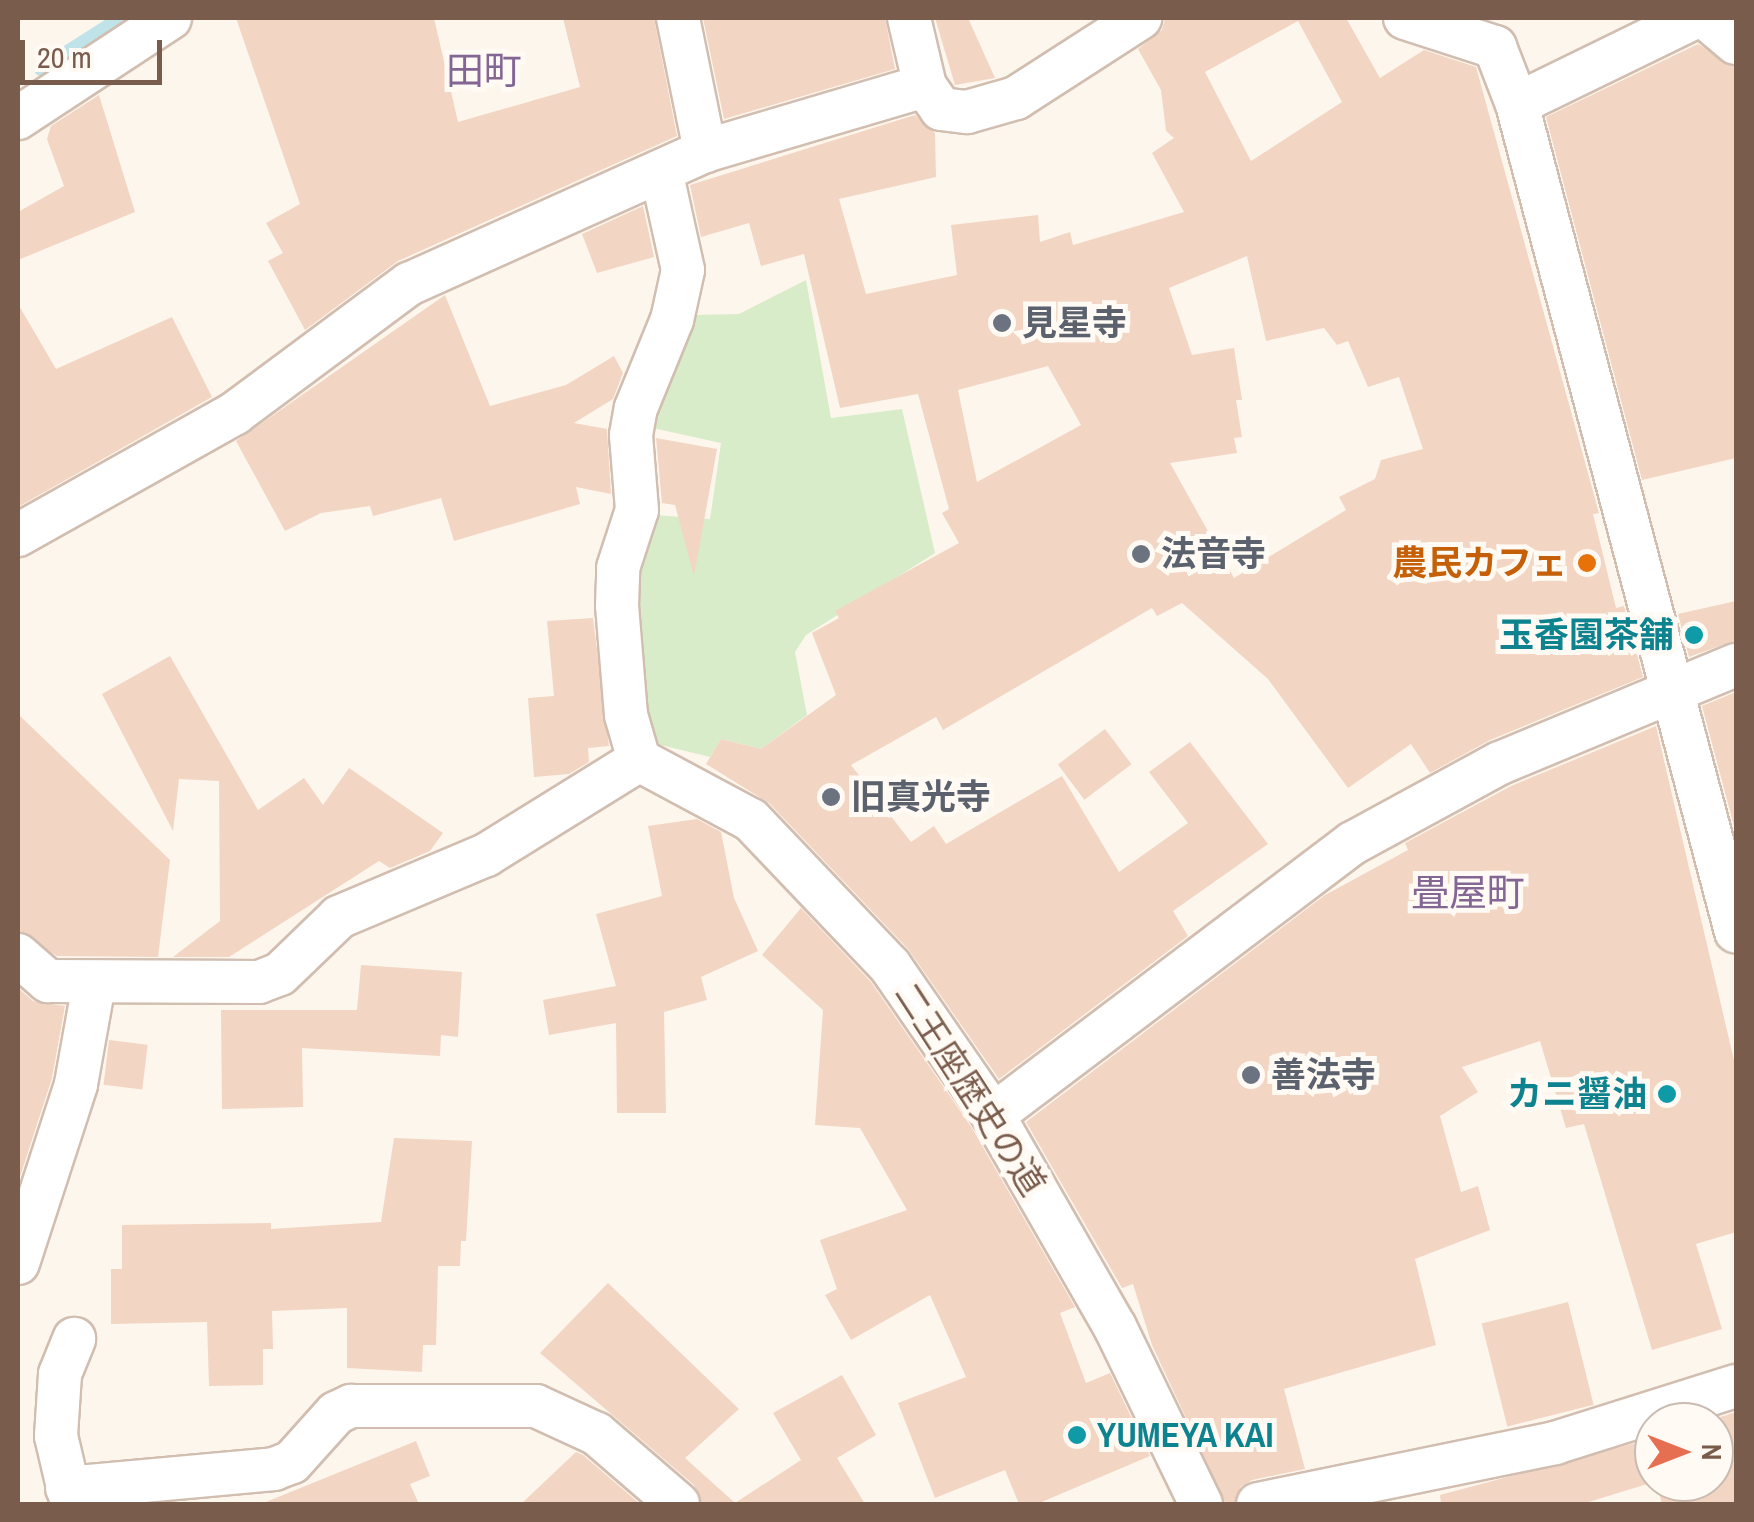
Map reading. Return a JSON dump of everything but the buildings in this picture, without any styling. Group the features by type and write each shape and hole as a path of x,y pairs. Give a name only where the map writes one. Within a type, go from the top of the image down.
{"street":[{"path":"18,118 170,18"},
{"path":"678,18 705,151"},
{"path":"910,18 925,86 941,109 994,107 1140,18"},
{"path":"1405,18 1495,46 1517,104 1676,693 1736,932"},
{"path":"1517,104 1693,18"},
{"path":"1706,18 1736,43"},
{"path":"18,535 235,414 409,284 705,151 925,86"},
{"path":"18,955 48,981 260,982 280,974 339,917 486,854 639,760 626,716 617,606 618,568 637,510 631,435 636,408 672,320 683,270 661,171"},
{"path":"993,1115 1353,842 1500,763 1736,665"},
{"name":"二王座歴史の道","path":"639,760 738,810 833,900 902,982 993,1115 1115,1327 1201,1504"},
{"path":"18,1263 76,1084 94,984"},
{"path":"74,1339 57,1390 56,1436 69,1496 274,1469 292,1462 336,1414 352,1406 518,1405 579,1422 678,1504"},
{"path":"1258,1504 1555,1442 1736,1386"}],"green space":[{"path":"806,280 831,418 902,409 935,553 806,635 795,652 807,715 761,749 721,739 710,757 661,745 647,732 637,569 654,515 710,519 721,443 648,427 691,315 739,314"}],"waterway":[{"path":"41,69 121,18"}],"place":[{"name":"見星寺","path":"1002,323"},
{"name":"法音寺","path":"1141,554"},
{"name":"農民カフェ","path":"1587,563"},
{"name":"玉香園茶舗","path":"1694,635"},
{"name":"旧真光寺","path":"831,797"},
{"name":"善法寺","path":"1251,1075"},
{"name":"カニ醤油","path":"1667,1094"},
{"name":"YUMEYA KAI","path":"1077,1435"}],"district":[{"name":"田町","path":"484,71"},
{"name":"畳屋町","path":"1468,893"}]}
